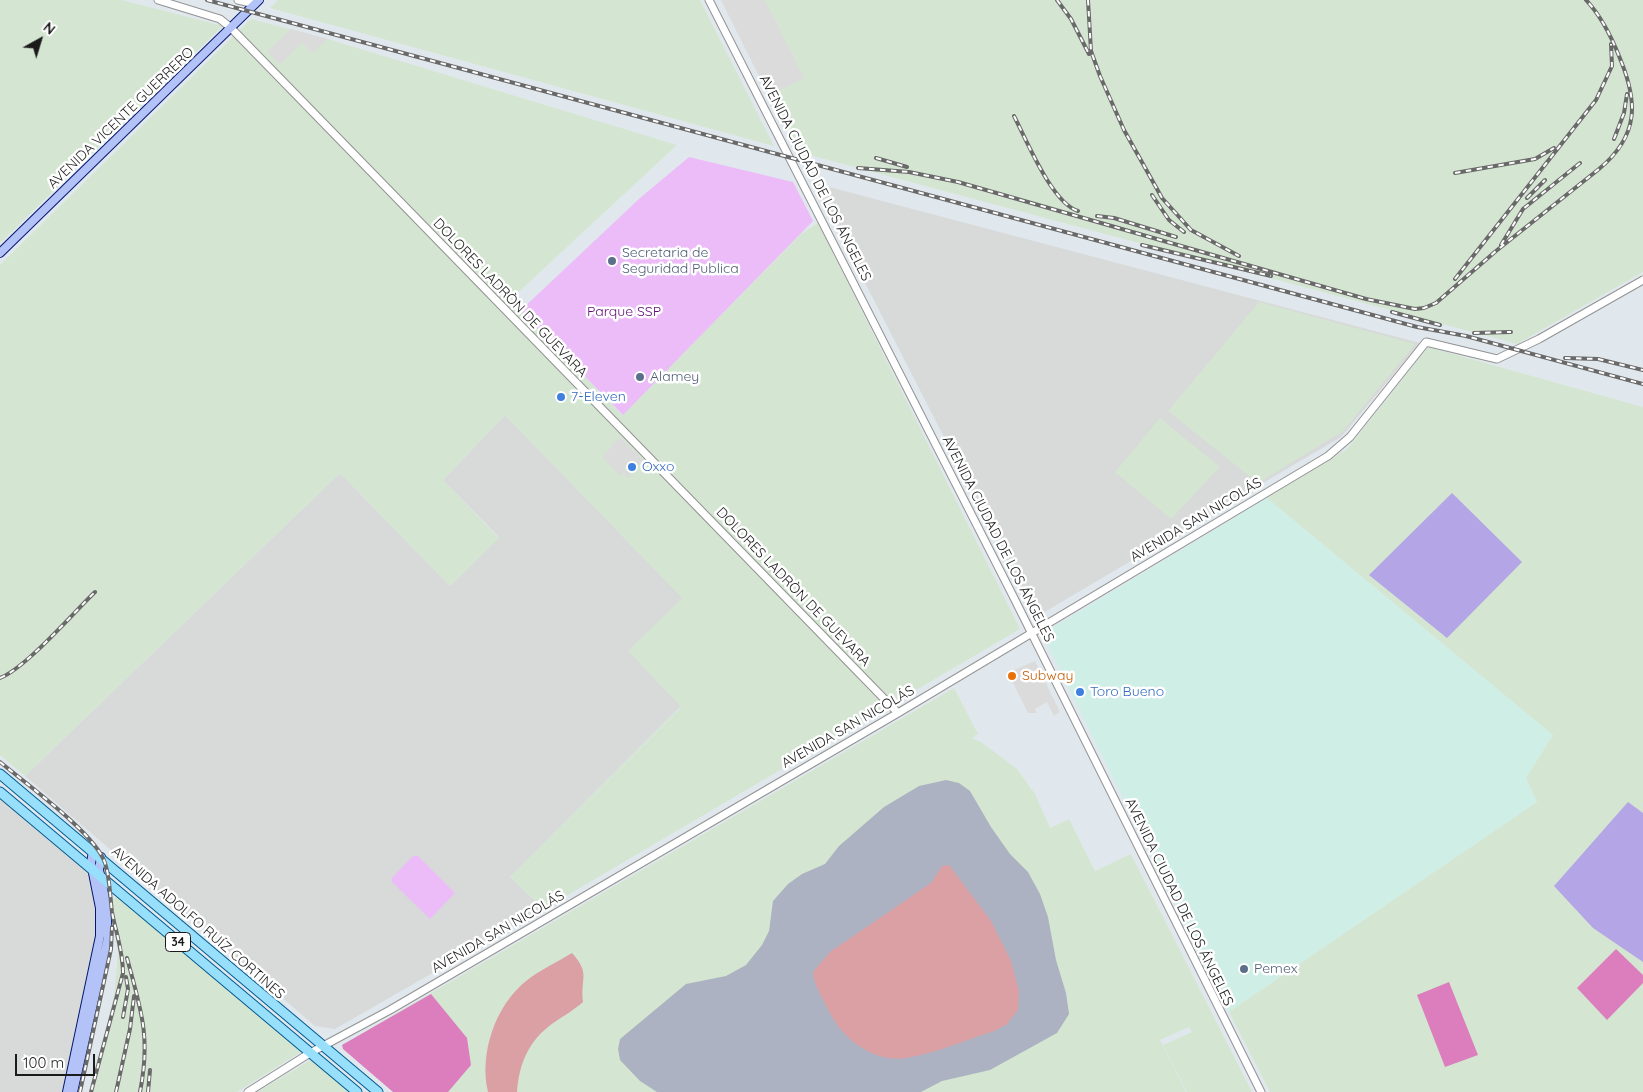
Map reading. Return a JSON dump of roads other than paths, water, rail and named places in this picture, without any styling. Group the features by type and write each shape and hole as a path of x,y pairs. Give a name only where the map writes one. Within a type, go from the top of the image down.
{"main road":[{"name":"AVENIDA VICENTE GUERRERO","path":"0,253 257,2"},
{"name":"AVENIDA ADOLFO RUÍZ CORTINES","path":"0,774 378,1092"},
{"name":"AVENIDA ADOLFO RUÍZ CORTINES","path":"0,792 357,1092"},
{"path":"51,835 58,832 59,822"},
{"path":"67,1092 100,936 100,908 92,868 97,854"},
{"path":"73,1092 106,948 107,914 97,854"},
{"path":"155,923 158,916 165,913"}],"street":[{"name":"DOLORES LADRÒN DE GUEVARA","path":"158,0 220,19 231,28 898,713"},
{"path":"238,0 257,2"},
{"name":"AVENIDA CIUDAD DE LOS ÁNGELES","path":"709,0 1032,634 1261,1092"},
{"name":"AVENIDA SAN NICOLÁS","path":"248,1092 310,1053 390,1010 898,713 1328,456 1350,437 1426,342 1497,360 1539,339 1643,280"}],"railway":[{"path":"207,0 1417,327 1466,336 1643,384"},
{"path":"1057,0 1071,19 1089,54"},
{"path":"1088,0 1091,51 1100,76 1124,130 1162,198 1191,230 1239,256"},
{"path":"858,168 909,172 958,182 1366,299 1415,309 1424,308 1436,303 1496,251 1599,169 1622,143 1632,117 1630,88 1609,34 1601,19 1586,0"},
{"path":"1455,279 1596,100 1612,66 1611,44"},
{"path":"1614,139 1624,113 1627,94"},
{"path":"1014,116 1050,184 1068,206 1078,211"},
{"path":"1455,173 1535,159 1554,148"},
{"path":"876,158 907,167"},
{"path":"1501,245 1523,209 1580,163"},
{"path":"1527,198 1545,180"},
{"path":"1152,195 1169,220 1184,232"},
{"path":"1097,216 1114,218 1176,237"},
{"path":"1142,245 1271,276"},
{"path":"1392,312 1440,325"},
{"path":"1474,333 1511,332"},
{"path":"1565,358 1598,359 1643,370"},
{"path":"0,678 11,672 36,652 95,592"},
{"path":"0,762 74,824 99,851 107,869 112,912 121,950 123,973 91,1092"},
{"path":"80,1092 111,949 112,927"},
{"path":"127,958 143,1024 145,1055 140,1092"},
{"path":"123,1017 128,989 126,977"},
{"path":"116,1092 130,1029 134,996"},
{"path":"148,1092 150,1070"}],"place":[{"name":"Secretaria de Seguridad Publica","path":"612,261"},
{"name":"Alamey","path":"640,377"},
{"name":"7-Eleven","path":"561,397"},
{"name":"Oxxo","path":"632,467"},
{"name":"Subway","path":"1012,676"},
{"name":"Toro Bueno","path":"1080,692"},
{"name":"Pemex","path":"1244,969"}],"park label":[{"name":"Parque SSP","path":"624,312"}]}
